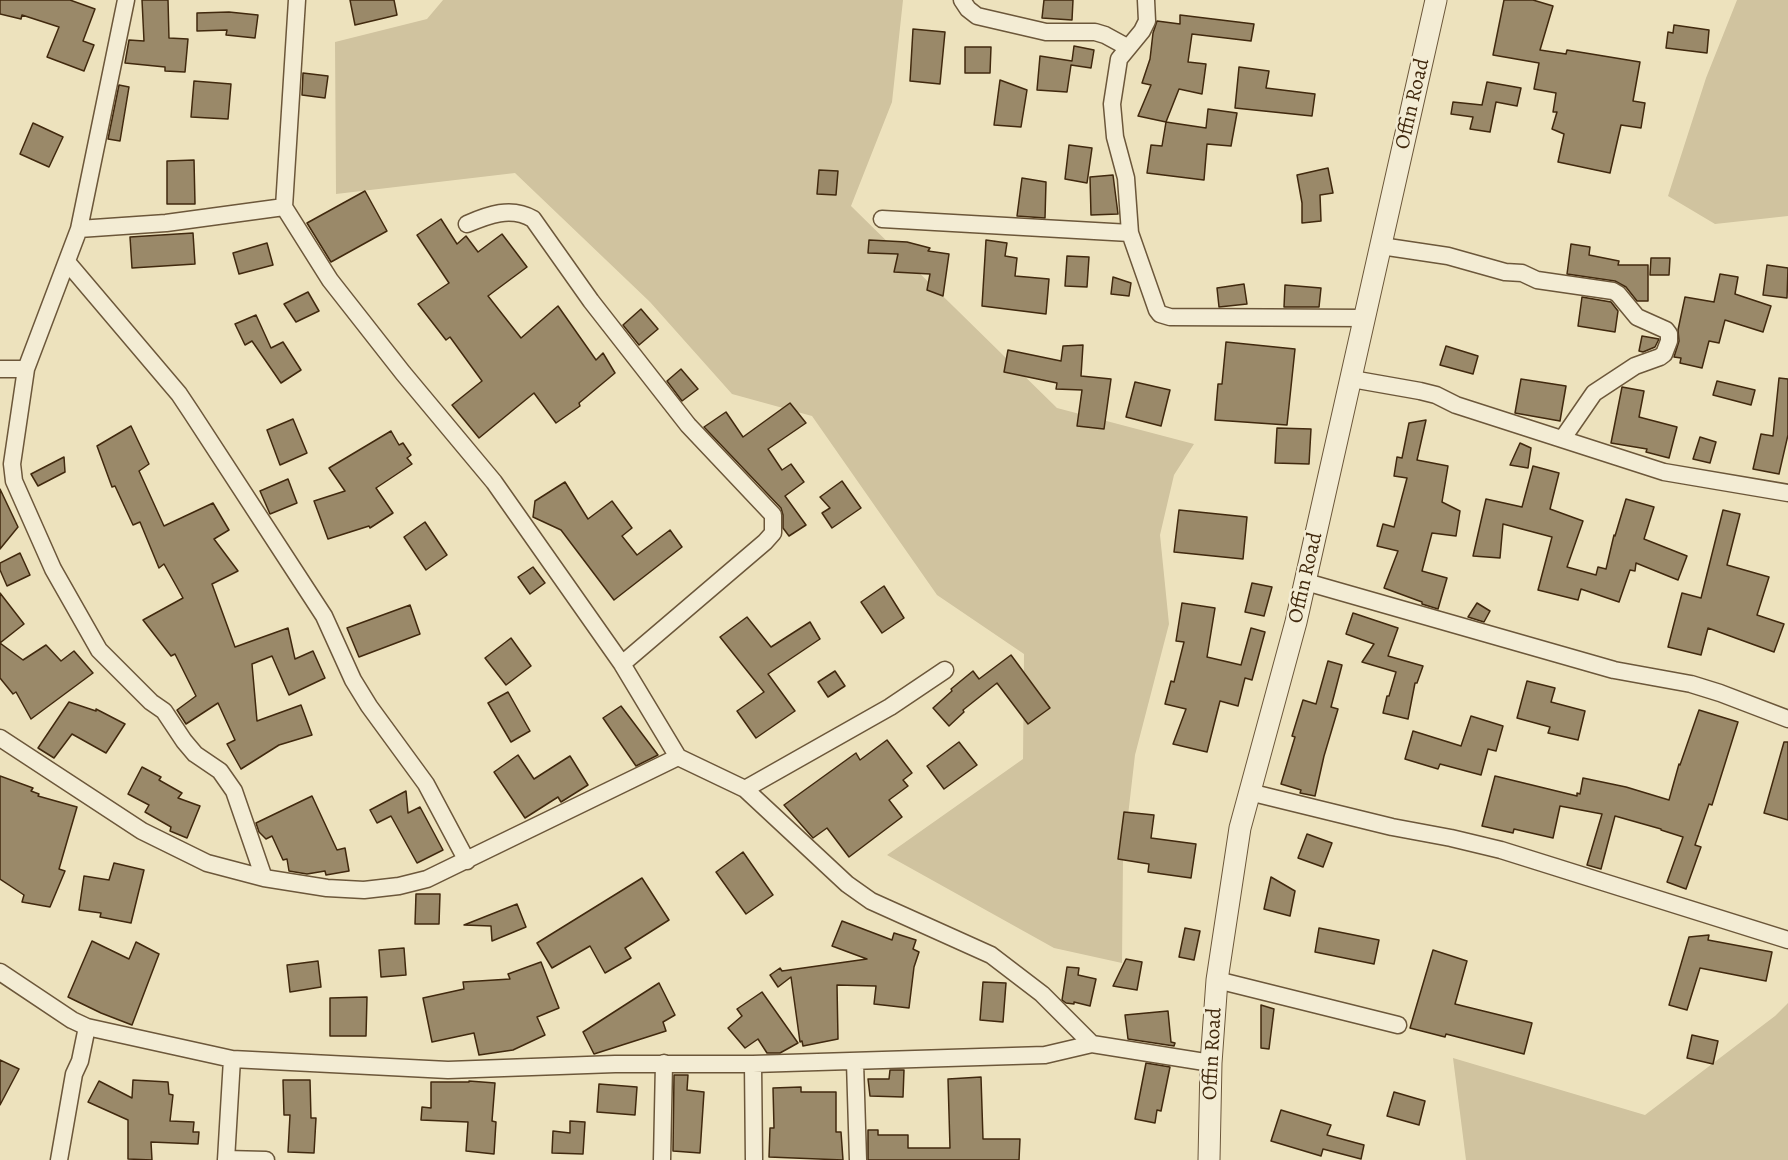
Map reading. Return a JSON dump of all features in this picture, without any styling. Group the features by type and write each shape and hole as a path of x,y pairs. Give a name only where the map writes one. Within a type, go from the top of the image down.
{"street":[{"path":"126,0 79,230 26,369 12,464 14,481 53,569 99,650 151,702 164,711 195,754 220,771 234,791 264,878"},
{"path":"297,0 284,207 330,280 403,373 494,482 622,664 678,757 745,789 855,890 871,901 991,955 1042,994 1092,1044"},
{"path":"962,0 977,16 1046,32 1095,32 1106,35 1127,47"},
{"path":"1146,0 1147,21 1142,31 1119,59 1112,104 1115,137 1126,178 1130,232 1157,310 1160,314 1170,316 1365,318"},
{"name":"Offin Road","path":"1209,1160 1211,1063 1217,980 1240,828 1306,582 1436,0"},
{"path":"79,230 166,224 284,207"},
{"path":"466,224 489,214 522,213 533,219 591,301 688,425 772,515 773,533 765,542 622,664"},
{"path":"882,219 1130,232"},
{"path":"1381,246 1448,256 1505,272 1522,273 1537,280 1613,291 1637,317 1669,333 1665,354 1635,366 1594,393 1563,438"},
{"path":"67,262 179,394 324,616 353,680 369,706 426,784 467,861"},
{"path":"0,369 26,369"},
{"path":"1352,379 1436,395 1456,405 1664,472 1786,490"},
{"path":"1306,582 1614,670 1690,684 1788,719"},
{"path":"745,789 890,707 945,670"},
{"path":"0,738 142,831 207,863 264,878 327,888 364,890 399,886 427,879 678,757"},
{"path":"1249,792 1392,827 1501,850 1788,940"},
{"path":"0,972 72,1020 87,1027 232,1059 447,1070 664,1063 855,1062 1045,1055 1092,1044 1211,1063"},
{"path":"1217,980 1398,1024"},
{"path":"58,1160 74,1074 80,1061 87,1027"},
{"path":"232,1059 226,1159 266,1160"},
{"path":"855,1062 858,1160"},
{"path":"662,1160 664,1063"},
{"path":"753,1064 754,1160"}],"shaded area":[{"path":"443,0 903,0 892,102 851,206 1057,408 1194,444 1174,475 1160,535 1169,624 1135,755 1123,859 1122,963 1054,948 887,855 1023,759 1024,654 937,595 812,416 732,394 650,302 515,173 336,194 335,42 427,19"},
{"path":"1737,0 1788,0 1788,216 1715,224 1668,196 1706,78"},
{"path":"1788,1003 1788,1160 1466,1160 1453,1058 1645,1115 1775,1016"}],"building":[{"path":"0,0 70,0 95,9 83,41 94,45 84,71 47,57 59,27 22,15 21,19 0,14"},
{"path":"142,0 168,0 169,38 188,39 185,72 165,71 165,67 125,63 129,40 144,41"},
{"path":"350,0 394,0 397,15 355,25"},
{"path":"1044,0 1073,0 1072,20 1042,18"},
{"path":"1504,0 1533,0 1553,6 1540,50 1566,54 1567,50 1640,62 1633,101 1645,103 1641,128 1621,125 1610,173 1558,162 1564,134 1552,129 1557,112 1553,112 1556,93 1534,89 1539,63 1493,55"},
{"path":"229,12 258,15 255,38 226,35 227,30 197,31 197,13"},
{"path":"1180,15 1254,24 1251,41 1192,34 1188,62 1206,64 1202,94 1179,89 1166,122 1138,116 1151,85 1142,83 1150,59 1157,21 1180,24"},
{"path":"1674,25 1709,30 1707,53 1666,48 1668,32 1673,33"},
{"path":"913,29 945,32 940,84 910,81"},
{"path":"1074,46 1094,50 1091,68 1071,65 1067,92 1037,90 1040,56 1072,61"},
{"path":"965,47 991,47 990,73 965,73"},
{"path":"1239,67 1269,71 1266,88 1315,94 1312,116 1235,108"},
{"path":"303,73 328,76 325,98 302,95"},
{"path":"1000,80 1027,90 1021,127 994,125"},
{"path":"194,81 231,84 228,119 191,117"},
{"path":"1487,82 1521,88 1517,106 1496,102 1490,132 1470,129 1473,117 1451,114 1453,102 1482,105"},
{"path":"119,85 129,87 120,141 108,139"},
{"path":"1208,109 1237,113 1231,146 1207,144 1204,180 1147,173 1151,145 1162,146 1166,122 1206,128"},
{"path":"33,123 63,137 49,167 20,154"},
{"path":"1069,145 1092,148 1087,183 1065,179"},
{"path":"194,160 195,204 167,204 167,161"},
{"path":"1328,168 1333,193 1320,195 1321,221 1302,223 1302,203 1297,175"},
{"path":"819,170 838,171 836,195 817,194"},
{"path":"1113,175 1118,214 1091,215 1090,177"},
{"path":"1022,178 1046,182 1045,218 1017,216"},
{"path":"365,191 387,231 331,262 307,223"},
{"path":"441,219 457,244 466,236 478,252 502,234 527,267 488,296 521,338 558,306 596,360 603,353 615,373 579,403 580,406 556,423 534,393 479,438 452,405 482,381 450,337 446,340 418,304 449,283 417,235"},
{"path":"193,233 195,264 132,268 130,237"},
{"path":"869,240 907,242 930,248 928,251 949,254 943,296 927,290 930,274 894,272 898,254 868,253"},
{"path":"986,240 1007,243 1005,256 1017,258 1015,276 1049,279 1046,314 982,306"},
{"path":"267,243 273,265 239,274 233,253"},
{"path":"1571,244 1590,247 1589,255 1619,261 1618,265 1648,265 1648,301 1637,301 1626,287 1615,281 1567,274"},
{"path":"1067,256 1089,257 1087,287 1065,286"},
{"path":"1651,258 1670,258 1669,275 1650,275"},
{"path":"1767,265 1788,268 1787,298 1763,295"},
{"path":"1720,274 1738,277 1735,294 1771,306 1763,332 1725,320 1719,343 1709,341 1702,368 1680,363 1681,358 1674,357 1679,341 1678,330 1685,297 1714,302"},
{"path":"1113,277 1131,283 1129,296 1111,294"},
{"path":"1244,284 1247,304 1219,307 1217,288"},
{"path":"1285,285 1321,288 1319,307 1284,307"},
{"path":"308,292 319,311 296,322 284,304"},
{"path":"1582,297 1611,302 1618,311 1615,332 1578,326"},
{"path":"641,309 658,329 639,345 623,325"},
{"path":"256,315 271,348 283,342 301,370 281,383 252,341 245,345 235,324"},
{"path":"1642,336 1659,339 1655,347 1643,352 1639,351"},
{"path":"1226,342 1295,349 1287,425 1215,420 1218,384 1222,384"},
{"path":"1083,345 1081,376 1111,379 1104,429 1077,426 1082,390 1056,389 1057,383 1004,372 1008,350 1061,361 1063,346"},
{"path":"1446,346 1478,356 1473,374 1440,365"},
{"path":"681,369 698,389 682,401 667,381"},
{"path":"1779,378 1788,379 1788,435 1779,474 1753,469 1761,434 1773,436"},
{"path":"1521,379 1566,386 1560,421 1515,413"},
{"path":"1717,381 1755,390 1751,405 1713,395"},
{"path":"1135,382 1170,390 1161,426 1126,417"},
{"path":"1622,387 1644,391 1639,417 1677,427 1669,458 1646,452 1647,449 1611,443"},
{"path":"790,403 806,423 768,449 782,470 791,464 804,482 785,496 806,525 789,536 783,528 781,508 704,427 726,412 743,437"},
{"path":"293,419 307,453 280,465 267,430"},
{"path":"1426,420 1417,460 1448,466 1442,502 1460,511 1456,536 1432,533 1422,571 1447,578 1438,609 1384,588 1398,551 1377,546 1383,524 1394,527 1407,478 1394,476 1397,457 1402,458 1409,423"},
{"path":"131,426 149,464 139,471 164,526 213,503 229,530 214,539 238,571 212,584 235,647 288,628 295,659 313,651 325,678 289,695 272,656 252,664 257,721 301,705 312,735 279,745 241,769 227,744 235,740 218,703 186,724 177,710 196,696 175,654 171,656 143,620 183,598 164,564 159,568 140,522 133,525 115,486 112,487 97,446"},
{"path":"1277,428 1311,429 1309,464 1275,463"},
{"path":"391,431 399,445 403,443 411,455 407,458 412,464 376,488 393,513 370,528 369,526 328,539 314,501 345,491 329,468"},
{"path":"1700,437 1716,442 1710,463 1693,459"},
{"path":"1520,443 1531,448 1528,468 1510,465"},
{"path":"64,457 65,472 38,486 31,474"},
{"path":"1533,466 1559,473 1550,509 1583,521 1567,567 1596,575 1598,567 1606,569 1626,499 1654,507 1644,539 1687,556 1678,580 1636,563 1635,571 1630,570 1619,602 1581,589 1578,600 1538,590 1552,537 1503,524 1500,558 1473,556 1486,499 1522,507"},
{"path":"288,479 297,503 270,514 260,491"},
{"path":"842,481 861,508 832,528 822,513 830,508 820,497"},
{"path":"565,482 588,519 612,501 632,528 622,536 637,555 670,530 682,547 614,600 561,530 533,517 535,501"},
{"path":"0,489 18,527 0,549"},
{"path":"1179,510 1247,517 1243,559 1174,552"},
{"path":"1723,510 1740,514 1727,565 1769,577 1757,615 1784,624 1774,652 1708,628 1701,655 1668,647 1682,593 1701,598"},
{"path":"425,522 447,555 426,570 404,537"},
{"path":"20,553 30,575 7,586 0,570 0,563"},
{"path":"533,567 545,583 530,594 518,577"},
{"path":"1252,583 1272,587 1264,616 1245,612"},
{"path":"884,586 904,618 882,633 861,602"},
{"path":"0,593 24,624 0,643"},
{"path":"1182,603 1215,608 1207,657 1241,665 1251,628 1265,632 1252,680 1245,678 1238,706 1220,701 1207,752 1173,744 1186,709 1165,704 1171,681 1174,682 1184,642 1176,641"},
{"path":"1477,603 1490,611 1484,622 1468,617"},
{"path":"410,605 420,634 359,657 347,628"},
{"path":"1353,613 1398,628 1388,656 1423,666 1417,683 1415,683 1408,719 1383,713 1396,672 1362,662 1374,644 1346,634"},
{"path":"747,617 771,647 810,622 820,639 768,674 795,711 756,738 737,711 764,692 720,637"},
{"path":"511,638 531,666 506,685 485,658"},
{"path":"0,643 23,660 46,645 61,661 74,651 93,673 31,719 16,692 13,694 0,678"},
{"path":"1011,655 1050,708 1028,724 997,683 963,710 964,712 949,726 933,708 973,671 979,679"},
{"path":"1328,661 1342,665 1331,707 1338,709 1315,796 1300,793 1301,790 1281,784 1303,700 1316,704"},
{"path":"835,671 845,686 828,697 818,682"},
{"path":"1527,681 1555,688 1551,702 1585,711 1578,740 1548,733 1550,727 1517,718"},
{"path":"508,692 530,731 511,742 488,703"},
{"path":"69,702 96,711 96,709 125,724 106,753 72,734 54,758 38,748"},
{"path":"621,706 658,755 636,766 603,718"},
{"path":"1699,710 1738,722 1712,805 1709,804 1695,845 1701,847 1686,889 1667,882 1683,837 1661,829 1615,816 1601,869 1587,865 1602,814 1560,806 1553,838 1514,829 1513,833 1482,826 1495,776 1577,796 1577,793 1580,794 1583,778 1626,787 1669,800 1679,764"},
{"path":"1471,716 1503,726 1496,751 1488,749 1481,775 1440,764 1438,769 1405,759 1413,731 1461,746"},
{"path":"887,740 912,773 903,780 908,786 889,800 902,817 849,857 827,828 813,838 784,805 856,753 860,760"},
{"path":"959,742 977,765 944,789 927,766"},
{"path":"1784,742 1788,742 1788,820 1764,813"},
{"path":"518,755 534,779 570,756 588,785 561,802 558,797 525,818 494,772"},
{"path":"142,767 161,777 159,780 182,793 178,798 200,806 187,838 170,831 171,827 145,812 149,805 128,794"},
{"path":"0,776 33,788 31,791 39,794 38,796 77,807 59,869 65,871 50,907 22,902 24,895 0,879"},
{"path":"406,791 408,813 420,807 443,850 417,863 391,816 377,823 370,810"},
{"path":"312,796 337,850 345,848 349,871 326,875 325,871 307,874 289,871 287,859 283,860 272,836 266,839 259,832 256,823"},
{"path":"1124,812 1154,815 1151,838 1196,844 1191,878 1148,872 1149,864 1118,859"},
{"path":"1307,834 1332,843 1323,867 1298,858"},
{"path":"743,852 773,895 746,914 716,872"},
{"path":"114,863 144,870 131,923 100,917 101,913 79,910 84,876 109,880"},
{"path":"1271,877 1295,891 1290,916 1264,909"},
{"path":"642,878 669,920 625,948 631,958 605,973 590,946 552,968 537,943"},
{"path":"416,894 440,894 439,924 415,924"},
{"path":"517,904 526,927 492,941 491,926 464,925"},
{"path":"842,921 892,940 894,933 916,940 913,949 919,952 914,967 909,1008 874,1004 876,986 837,985 838,1039 803,1046 802,1041 800,1042 791,977 778,987 770,975 780,968 782,971 867,959 832,946"},
{"path":"1185,928 1200,931 1194,960 1179,957"},
{"path":"1319,928 1379,940 1374,964 1315,952"},
{"path":"1709,935 1708,940 1772,952 1766,981 1700,968 1687,1010 1669,1005 1689,937"},
{"path":"92,941 129,959 136,942 159,954 132,1025 68,997"},
{"path":"404,948 406,975 381,977 379,950"},
{"path":"1433,950 1467,961 1455,1004 1532,1023 1524,1054 1446,1034 1445,1037 1410,1028"},
{"path":"1126,959 1142,962 1137,990 1113,986"},
{"path":"318,961 321,987 290,992 287,965"},
{"path":"541,962 559,1008 537,1017 545,1035 513,1050 479,1055 474,1033 432,1042 423,998 464,989 463,982 510,979 508,974"},
{"path":"1067,967 1079,968 1078,975 1096,979 1090,1006 1074,1002 1074,1004 1066,1003 1062,1000"},
{"path":"983,982 1006,983 1003,1022 980,1020"},
{"path":"659,983 675,1015 663,1022 666,1031 594,1054 583,1032"},
{"path":"762,992 798,1043 780,1053 767,1053 758,1039 745,1048 728,1028 742,1016 737,1009"},
{"path":"367,997 366,1036 330,1036 330,998"},
{"path":"1261,1005 1274,1009 1269,1049 1261,1048"},
{"path":"1168,1011 1171,1042 1175,1043 1174,1046 1128,1039 1125,1015"},
{"path":"1692,1035 1718,1041 1713,1064 1687,1058"},
{"path":"0,1060 19,1069 0,1105"},
{"path":"1146,1063 1170,1067 1161,1111 1157,1110 1155,1123 1135,1119"},
{"path":"890,1070 904,1070 903,1097 870,1096 868,1079 889,1079"},
{"path":"674,1075 688,1075 687,1090 704,1092 700,1153 673,1151"},
{"path":"981,1077 983,1139 1020,1139 1019,1160 868,1160 868,1130 878,1130 878,1135 908,1135 908,1148 950,1148 948,1079"},
{"path":"133,1080 168,1082 169,1094 173,1095 170,1121 194,1122 193,1132 199,1132 198,1144 151,1142 152,1160 128,1159 128,1120 88,1102 99,1081 132,1098"},
{"path":"283,1080 310,1080 311,1118 316,1118 314,1153 288,1152 290,1115 284,1115"},
{"path":"431,1082 495,1083 492,1121 496,1122 494,1154 466,1151 468,1122 421,1120 422,1107 431,1108"},
{"path":"599,1084 637,1087 635,1115 597,1112"},
{"path":"801,1087 801,1092 836,1092 836,1132 841,1132 843,1160 769,1157 770,1128 774,1128 773,1088"},
{"path":"1394,1092 1425,1101 1419,1125 1387,1116"},
{"path":"1281,1110 1331,1125 1327,1135 1364,1145 1361,1159 1323,1149 1321,1156 1271,1141"},
{"path":"570,1121 585,1122 583,1154 552,1153 553,1131 570,1133"}]}
